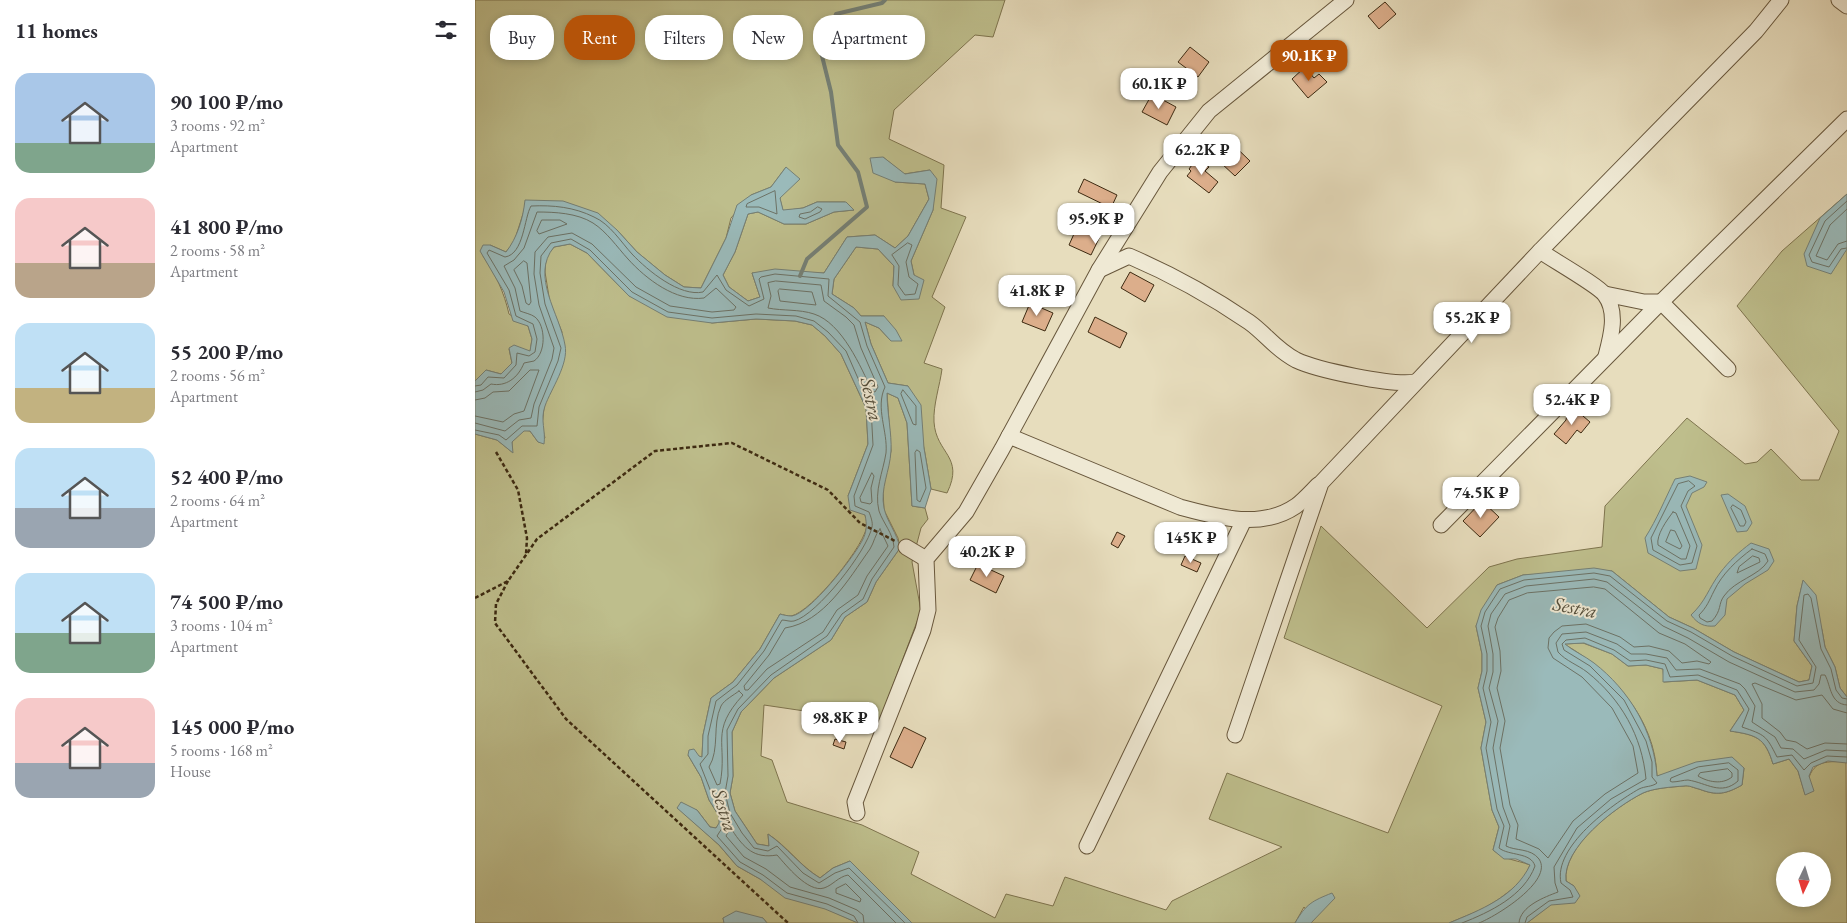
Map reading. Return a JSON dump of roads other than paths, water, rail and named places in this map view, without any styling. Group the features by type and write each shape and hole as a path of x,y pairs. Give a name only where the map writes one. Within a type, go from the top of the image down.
{"street":[{"path":"857,812 855,802 923,630 928,610 926,559 966,512 1099,270 1160,172 1209,112 1346,0"},
{"path":"1009,436 1180,507 1208,514 1244,520 1274,518 1296,506 1321,483 1415,382 1756,30 1781,0"},
{"path":"1839,0 1847,6"},
{"path":"1441,525 1661,302 1847,119"},
{"path":"1541,251 1605,294 1644,302 1661,302 1728,369"},
{"path":"1099,270 1129,256 1206,295 1251,324 1274,347 1297,360 1386,382 1402,384 1415,382"},
{"path":"1605,294 1612,311 1611,335 1605,358"},
{"path":"1235,735 1321,483"},
{"path":"1087,846 1244,520"},
{"path":"906,547 926,559"}],"water":[{"name":"Sestra","path":"883,157 905,174 930,170 937,179 933,210 911,261 914,275 924,280 919,299 901,300 893,286 894,266 878,249 856,247 834,279 832,294 854,308 861,316 884,316 896,330 902,341 891,341 879,328 865,322 871,344 888,383 908,386 921,405 924,448 931,489 925,508 912,506 907,423 898,398 887,393 891,451 883,501 885,513 897,537 900,548 876,582 867,602 845,617 831,640 774,678 741,712 732,732 733,776 730,793 735,811 757,844 769,846 768,834 820,878 833,868 850,861 912,923 858,923 825,909 785,898 760,879 737,866 719,845 677,808 681,802 697,810 710,827 716,828 719,823 719,816 709,800 701,777 688,755 689,750 694,749 702,757 703,735 711,698 733,682 760,649 780,614 792,616 800,613 820,595 850,559 865,534 865,515 850,510 848,496 868,444 866,408 841,354 825,336 812,325 795,321 756,319 712,323 667,317 629,296 587,253 570,244 554,247 547,258 545,270 546,283 566,352 562,368 544,411 544,444 538,442 530,431 524,431 512,442 513,453 497,440 475,434 475,381 486,370 501,374 512,363 509,348 514,345 530,351 532,339 528,326 513,321 504,292 480,251 483,245 490,245 506,252 519,228 525,200 563,201 598,213 637,252 665,275 684,287 701,288 726,238 737,205 751,195 771,187 786,167 800,179 780,198 783,210 803,208 817,202 846,202 854,210 834,212 806,224 784,224 758,212 748,214 735,252 723,275 729,287 748,301 760,297 752,273 775,269 824,273 847,237 875,235 895,248 908,236 929,199 925,184 895,182 873,173 870,158"},
{"path":"1847,194 1847,249 1831,274 1807,266 1804,254 1820,218"},
{"path":"1690,476 1707,482 1704,487 1692,493 1686,506 1702,545 1696,569 1680,571 1648,553 1645,538 1675,479"},
{"path":"1728,494 1745,506 1752,523 1747,531 1737,532 1721,495"},
{"path":"1751,543 1769,549 1774,561 1768,570 1745,584 1727,599 1725,615 1715,626 1704,625 1696,621 1691,615 1700,605 1723,569"},
{"name":"Sestra","path":"1594,568 1612,571 1669,617 1693,628 1734,652 1799,682 1809,680 1812,666 1794,641 1797,606 1803,580 1816,595 1825,647 1835,667 1840,688 1847,697 1847,763 1828,761 1813,767 1809,776 1814,791 1805,795 1798,771 1789,759 1773,764 1767,748 1758,739 1747,734 1730,731 1744,710 1735,695 1697,680 1663,682 1663,669 1646,665 1628,666 1612,654 1584,643 1565,644 1590,660 1607,674 1629,699 1638,713 1651,743 1657,776 1696,762 1732,757 1744,768 1742,785 1721,793 1711,793 1688,786 1669,787 1647,791 1631,799 1605,818 1581,842 1572,855 1567,868 1566,881 1574,886 1580,896 1575,903 1551,905 1527,923 1449,923 1473,913 1506,894 1515,886 1530,865 1516,859 1504,859 1493,850 1499,827 1492,810 1481,748 1486,722 1478,688 1482,671 1482,654 1476,626 1481,610 1497,585 1523,575"},
{"path":"1332,893 1335,898 1311,923 1295,923 1310,904"},
{"path":"736,911 763,918 767,923 724,923 723,918"}],"waterway":[{"path":"800,276 807,259 867,207 858,172 838,145 831,92 821,52 836,14 882,3 885,0"}]}
